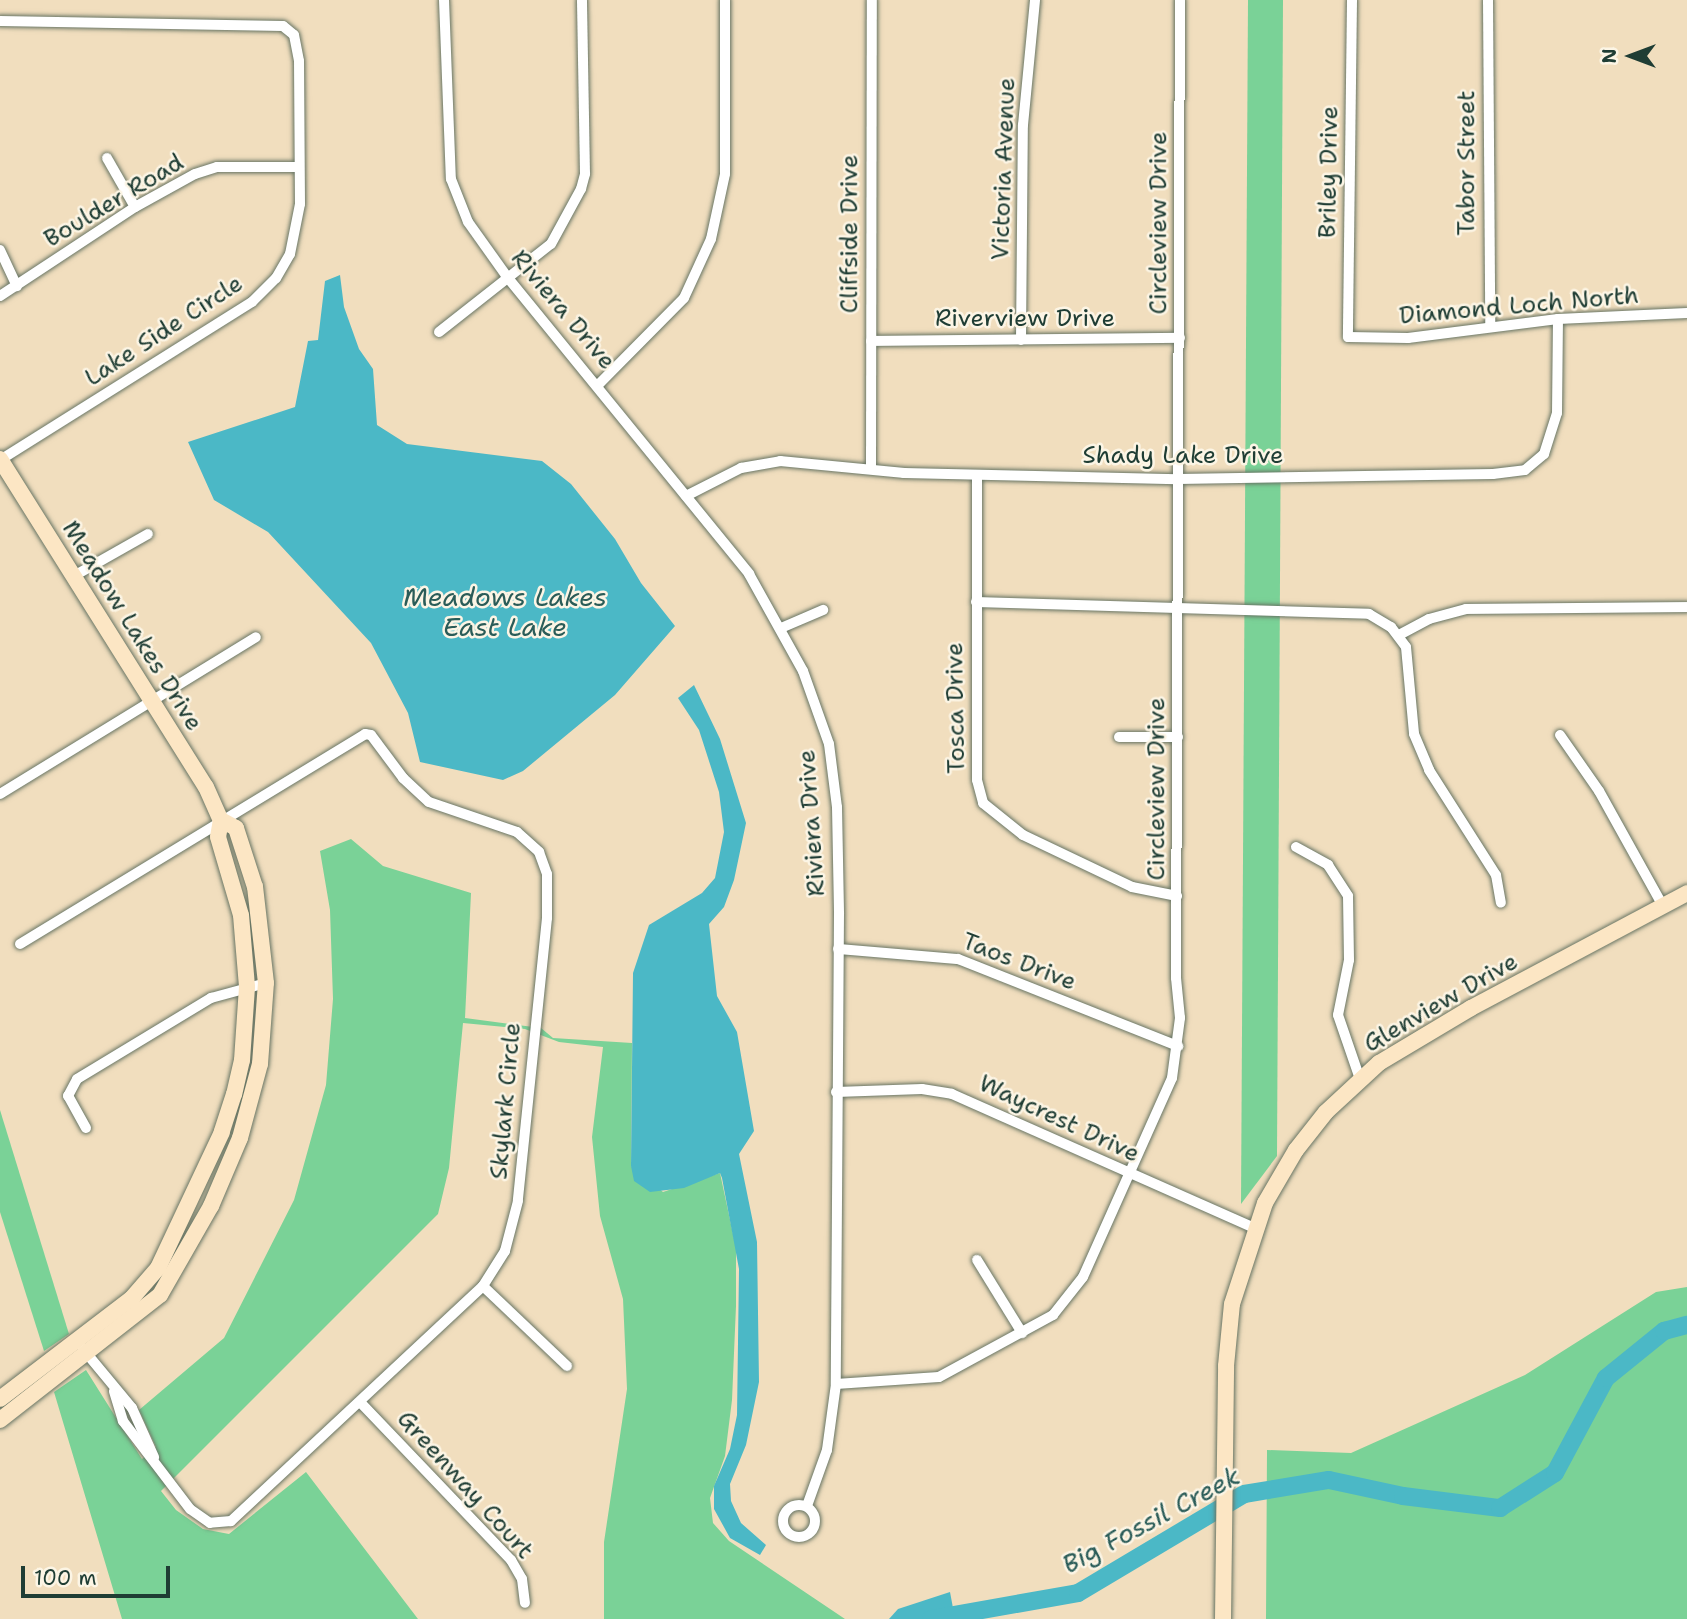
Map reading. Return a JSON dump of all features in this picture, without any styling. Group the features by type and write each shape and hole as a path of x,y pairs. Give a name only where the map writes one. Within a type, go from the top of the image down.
{"street":[{"name":"Riviera Drive","path":"444,0 451,179 468,222 508,278 598,385 749,574 781,628 822,721 834,772 838,949 836,1384 827,1450 807,1507"},
{"path":"439,332 551,244 566,223 585,174 582,0"},
{"path":"598,385 684,298 711,239 725,174 725,0"},
{"name":"Cliffside Drive","path":"871,469 872,0"},
{"name":"Victoria Avenue","path":"1021,340 1023,125 1035,0"},
{"name":"Circleview Drive","path":"836,1384 939,1377 1053,1315 1072,1294 1131,1175 1162,1107 1178,1046 1181,0"},
{"name":"Briley Drive","path":"1352,0 1348,337 1355,340"},
{"name":"Tabor Street","path":"1488,0 1490,327"},
{"name":"Lake Side Circle","path":"0,21 283,26 294,35 299,61 300,204 290,254 276,278 253,302 0,459"},
{"path":"107,158 135,207"},
{"name":"Boulder Road","path":"0,296 135,207 217,167 299,167"},
{"path":"0,250 17,286"},
{"name":"Diamond Loch North","path":"1355,340 1558,319 1687,313"},
{"name":"Shady Lake Drive","path":"686,496 755,464 812,461 871,469 977,476 1178,479 1493,474 1529,468 1547,448 1557,413 1558,319"},
{"name":"Riverview Drive","path":"871,341 1180,338"},
{"name":"Meadow Lakes Drive","path":"0,459 206,787 220,820 218,837 241,915 247,987 242,1060 234,1094 183,1217 149,1284 82,1348 0,1420"},
{"name":"Tosca Drive","path":"977,476 977,780 983,803 1023,835 1120,882 1146,892 1177,896"},
{"path":"74,576 148,534"},
{"path":"976,602 1359,611 1399,635 1410,676 1415,734 1429,770 1496,875 1501,903"},
{"path":"1399,635 1429,619 1466,609 1687,607"},
{"path":"781,628 823,610"},
{"path":"0,794 151,698 256,637"},
{"name":"Skylark Circle","path":"82,1348 114,1391 132,1408 156,1463 201,1520 231,1521 483,1286 505,1251 518,1201 547,918 547,874 539,852 525,838 498,823 429,802 403,778 372,735 365,734 220,820"},
{"path":"1560,735 1599,791 1663,905"},
{"path":"1119,737 1178,737"},
{"path":"20,944 220,820"},
{"name":"Meadow Lakes Drive","path":"0,1399 160,1295 211,1206 240,1138 257,1076 266,983 256,887 236,828 220,820"},
{"path":"1296,847 1328,865 1348,896 1349,961 1338,1015 1360,1079"},
{"name":"Glenview Drive","path":"1223,1619 1224,1455 1231,1304 1255,1228 1270,1192 1296,1150 1360,1079 1471,1007 1687,893"},
{"name":"Taos Drive","path":"838,949 958,959 1178,1046"},
{"path":"86,1128 68,1096 77,1079 211,998 266,983"},
{"name":"Waycrest Drive","path":"836,1092 922,1089 952,1094 1255,1228"},
{"path":"977,1260 1022,1333"},
{"path":"483,1286 567,1366"},
{"name":"Greenway Court","path":"360,1402 511,1560 522,1579 525,1603"}],"green space":[{"path":"1248,0 1283,0 1277,1156 1241,1204"},
{"path":"351,839 383,866 471,893 465,1018 541,1028 553,1038 632,1043 631,1166 663,1192 720,1173 736,1248 736,1306 732,1400 725,1456 710,1498 713,1523 729,1541 845,1619 604,1619 604,1542 627,1389 623,1299 600,1216 592,1137 603,1047 559,1042 525,1029 463,1023 449,1168 438,1214 161,1491 176,1510 203,1529 229,1534 306,1472 418,1619 122,1619 54,1392 86,1370 142,1459 156,1447 139,1410 224,1338 294,1200 326,1085 333,999 330,910 320,851"},
{"path":"0,1110 69,1334 44,1351 0,1212"},
{"path":"1687,1287 1687,1619 1266,1619 1267,1450 1351,1453 1525,1375 1656,1292"}],"water":[{"name":"Meadows Lakes East Lake","path":"340,275 344,307 359,349 373,369 377,425 407,444 542,461 571,484 615,539 641,583 675,626 615,695 523,771 503,780 420,762 408,713 371,643 268,532 214,500 188,442 295,407 308,341 318,340 325,281"},
{"path":"694,685 720,739 746,823 734,880 724,907 709,924 717,996 737,1032 754,1131 739,1154 757,1242 759,1382 746,1445 730,1484 731,1501 741,1523 766,1545 760,1555 730,1538 714,1509 714,1486 730,1449 737,1415 739,1269 722,1178 720,1173 684,1188 650,1192 634,1181 631,1166 633,973 649,925 702,893 715,878 724,832 719,792 699,730 678,698"},
{"path":"950,1592 955,1619 889,1619 898,1609"}],"waterway":[{"name":"Big Fossil Creek","path":"931,1619 1078,1593 1244,1494 1329,1480 1403,1496 1500,1508 1555,1473 1606,1378 1664,1331 1687,1325"}]}
